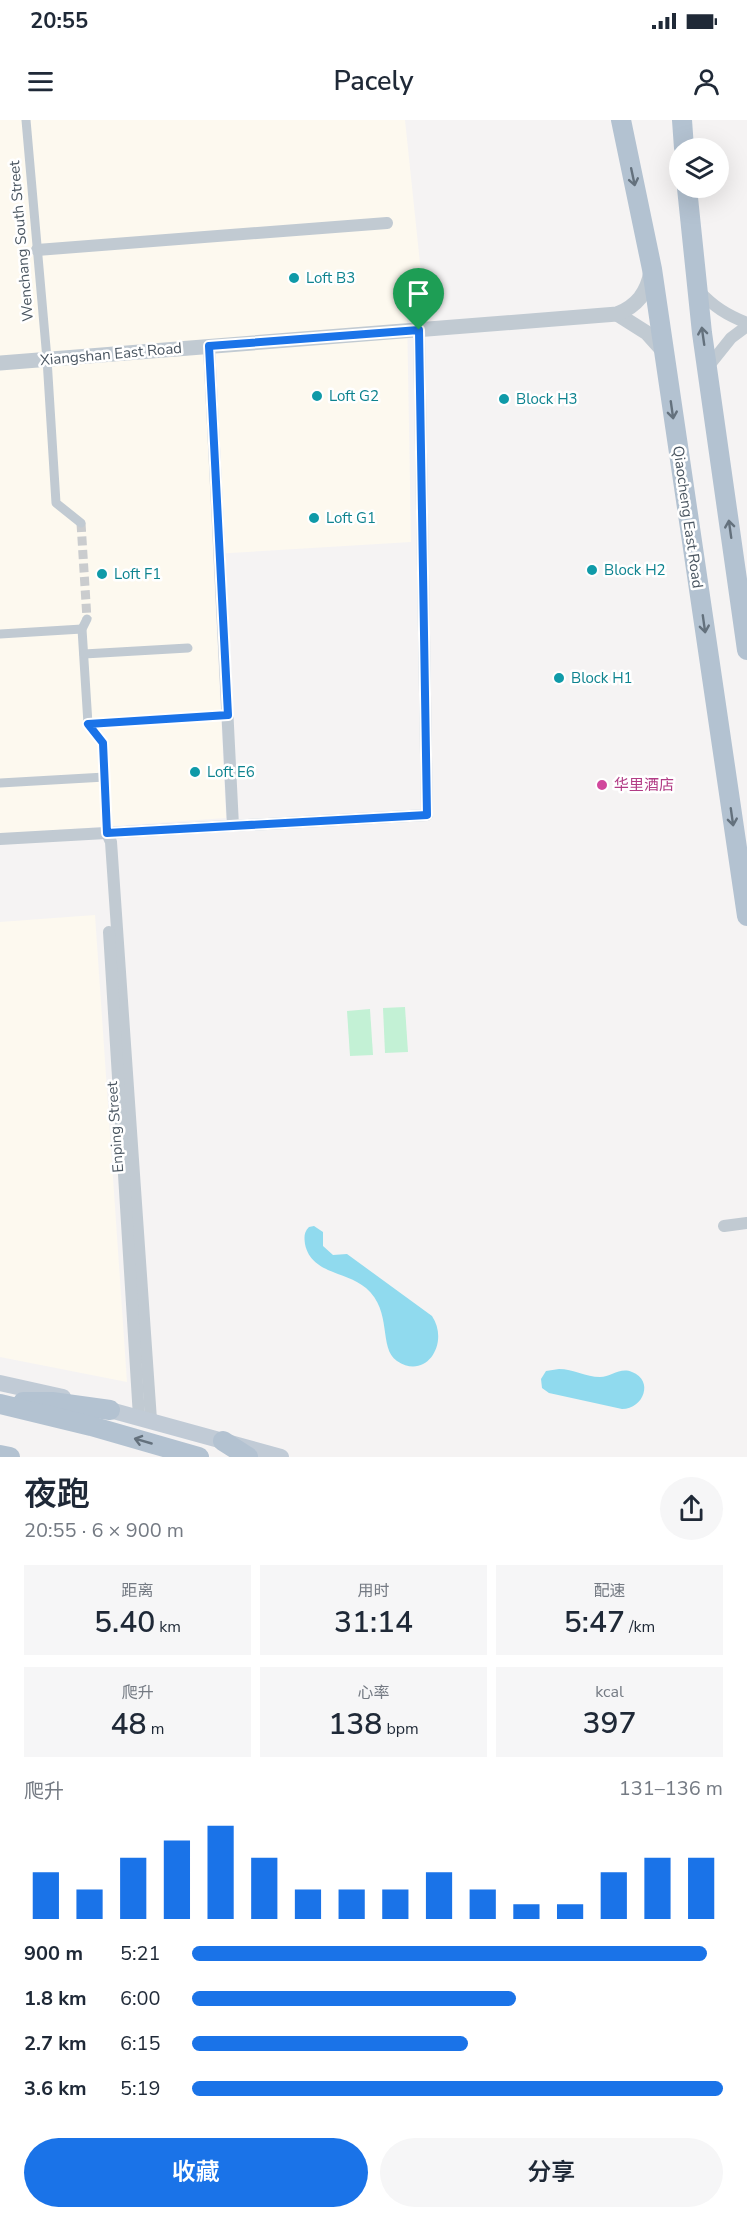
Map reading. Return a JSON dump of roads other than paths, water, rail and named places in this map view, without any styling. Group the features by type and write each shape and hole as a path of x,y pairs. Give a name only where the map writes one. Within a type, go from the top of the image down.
{"main road":[{"name":"Qiaocheng East Road","path":"621,120 652,269 747,916"},
{"path":"682,120 683,138"},
{"path":"688,198 707,368 740,565 746,638"},
{"path":"0,1383 145,1419 280,1457"},
{"path":"0,1403 52,1402 110,1410"},
{"path":"0,1403 199,1457"},
{"path":"223,1441 248,1457"},
{"path":"0,1455 10,1457"}],"street":[{"name":"Wenchang South Street","path":"26,120 47,359 56,502 81,523"},
{"path":"37,250 387,223"},
{"path":"617,314 639,300 649,281 652,269"},
{"path":"697,288 712,306 747,325 731,338 707,368"},
{"path":"617,314 647,333 664,352"},
{"name":"Xiangshan East Road","path":"0,363 617,314"},
{"path":"0,839 427,815 419,330"},
{"path":"209,346 233,826"},
{"path":"87,619 82,629 88,724 103,743 107,833"},
{"path":"0,634 82,629"},
{"path":"84,654 188,648"},
{"path":"88,724 228,715"},
{"path":"0,783 105,777"},
{"name":"Enping Street","path":"107,833 111,842 145,1419"},
{"path":"724,1226 747,1223"}],"water":[{"path":"314,1226 323,1232 323,1246 333,1255 347,1254 432,1316 438,1337 432,1356 426,1363 408,1366 397,1361 391,1355 388,1347 380,1307 374,1297 358,1282 330,1271 314,1261 304,1239 307,1229"},
{"path":"559,1369 600,1377 620,1371 632,1372 643,1381 643,1393 636,1404 622,1409 549,1393 542,1388 541,1379 546,1371"}],"tunnel":[{"path":"81,523 87,619"}],"place":[{"name":"Loft B3","path":"294,278"},
{"name":"Loft G2","path":"317,396"},
{"name":"Block H3","path":"504,399"},
{"name":"Loft G1","path":"314,518"},
{"name":"Block H2","path":"592,570"},
{"name":"Loft F1","path":"102,574"},
{"name":"Block H1","path":"559,678"},
{"name":"Loft E6","path":"195,772"},
{"name":"华里酒店","path":"602,785"}]}
